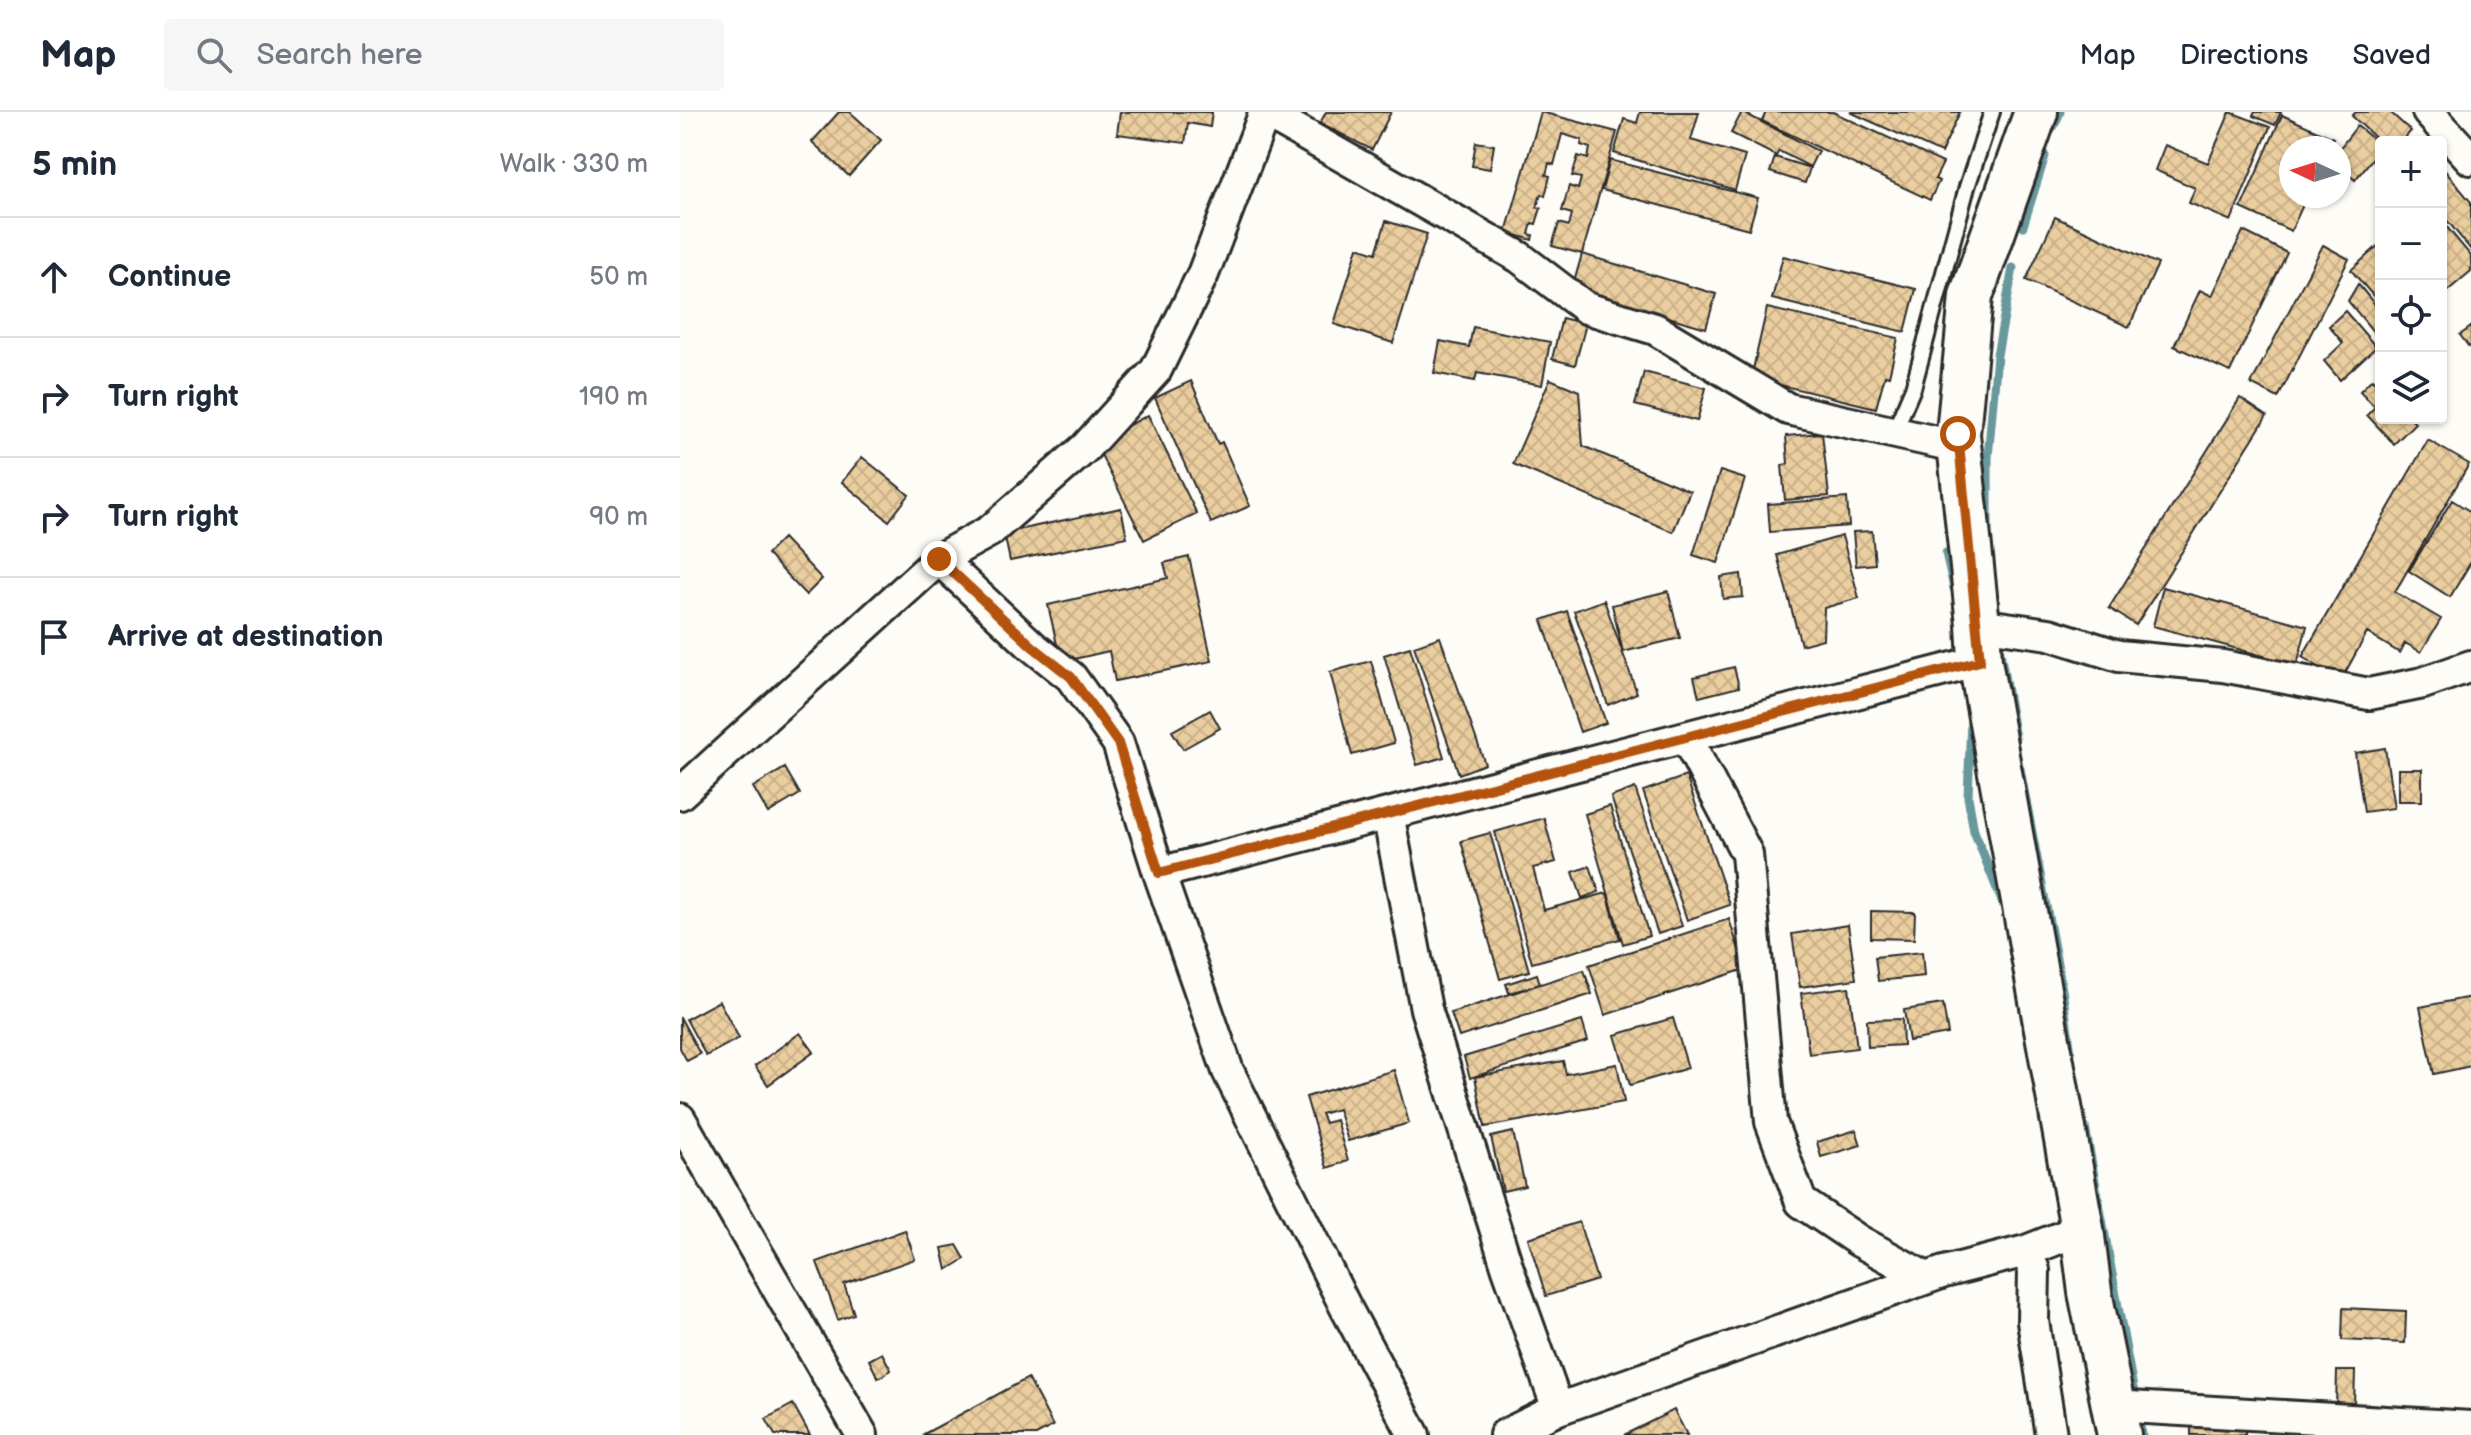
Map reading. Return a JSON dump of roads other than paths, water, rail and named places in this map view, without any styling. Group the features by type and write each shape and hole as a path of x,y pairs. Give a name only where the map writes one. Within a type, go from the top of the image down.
{"street":[{"path":"680,794 939,559 990,531 1085,448 1156,370 1203,274 1265,112 1519,257 1586,308 1655,329 1788,409 1959,447"},
{"path":"2036,112 1971,296 1959,447 1979,643 2082,1229 2090,1292 2116,1421 2471,1427"},
{"path":"2428,112 2471,159"},
{"path":"939,559 1032,646 1071,677 1118,743 1159,873 1228,1071 1346,1308 1414,1435"},
{"path":"1159,873 1686,737 1979,643 2049,634 2119,656 2223,666 2369,694 2470,669"},
{"path":"1686,737 1747,854 1771,1122 1801,1202 1859,1241 1926,1278"},
{"path":"1388,814 1426,1009 1508,1269 1558,1409"},
{"path":"680,1119 862,1435"},
{"path":"1505,1435 1558,1409 1926,1278 2026,1251 2082,1229"},
{"path":"2026,1251 2034,1270 2033,1321 2051,1435"}],"lane":[{"path":"1894,432 1913,388 1967,187 1992,112"}],"waterway":[{"path":"2054,126 2060,112"},
{"path":"2023,226 2045,156"},
{"path":"1988,528 1988,458 1997,355 2013,268"},
{"path":"1946,553 1954,588"},
{"path":"1999,646 2015,738"},
{"path":"1971,719 1968,797 1974,831 2004,906"},
{"path":"2020,769 2071,1053"},
{"path":"2085,1127 2135,1399"},
{"path":"2139,1422 2142,1435"}]}
